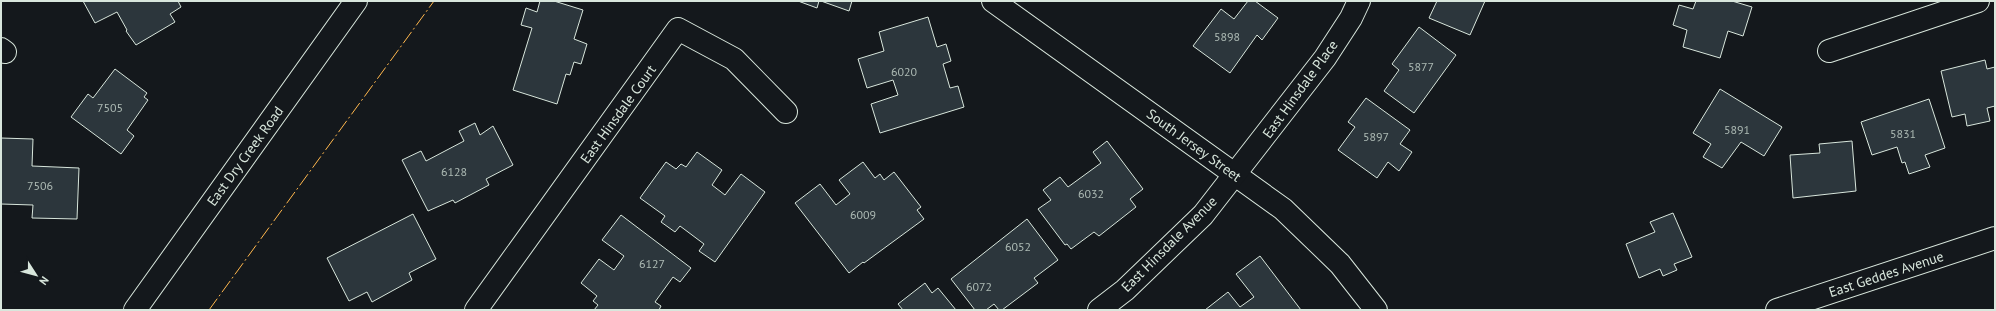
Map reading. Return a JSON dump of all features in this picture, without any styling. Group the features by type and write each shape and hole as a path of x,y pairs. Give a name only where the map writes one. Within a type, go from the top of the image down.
{"street":[{"name":"East Dry Creek Road","path":"135,310 356,1"},
{"name":"South Jersey Street","path":"993,1 1283,209 1340,264 1376,310"},
{"name":"East Hinsdale Place","path":"1236,174 1325,58 1351,18 1359,1"},
{"path":"1829,51 1978,1"},
{"name":"East Hinsdale Court","path":"476,310 678,29 734,58 786,112"},
{"name":"East Hinsdale Avenue","path":"1098,310 1125,290 1173,245 1203,215 1236,174"},
{"name":"East Geddes Avenue","path":"1777,310 1995,238"}],"building":[{"path":"83,1 178,1 181,7 170,14 175,22 136,45 126,31 127,30 117,12 95,23"},
{"path":"540,1 554,1 583,10 574,39 587,44 581,64 574,62 570,75 566,74 557,104 513,90 532,28 521,25 526,8 537,12"},
{"path":"798,1 819,1 817,8"},
{"path":"821,1 852,1 849,11"},
{"path":"1248,1 1255,1 1278,18 1262,40 1257,35 1230,73 1193,46 1221,9 1234,19"},
{"path":"1437,1 1485,1 1470,35 1429,18"},
{"path":"1696,1 1732,1 1752,7 1743,36 1728,31 1720,58 1683,47 1687,30 1673,25 1679,5 1693,9"},
{"path":"928,17 937,47 946,44 951,61 943,64 950,88 958,86 964,107 880,133 871,104 898,95 893,80 867,88 858,59 884,51 879,32"},
{"path":"1419,27 1456,55 1414,113 1384,91 1399,70 1392,64"},
{"path":"1985,60 1987,69 1995,67 1995,106 1987,108 1990,121 1967,126 1965,114 1952,117 1941,71"},
{"path":"115,69 147,93 144,97 148,100 127,130 134,136 121,154 71,117 88,94 93,98"},
{"path":"1720,89 1782,127 1764,156 1741,142 1722,168 1703,157 1711,144 1693,133"},
{"path":"1366,98 1410,130 1400,144 1412,152 1399,171 1388,162 1377,178 1338,150 1355,127 1348,122"},
{"path":"1929,99 1945,148 1925,155 1930,167 1909,174 1905,162 1902,163 1897,147 1872,155 1861,122"},
{"path":"475,123 480,135 493,126 513,165 486,179 489,185 455,203 453,200 428,211 402,160 421,151 426,161 464,141 459,131"},
{"path":"1,138 33,139 32,166 79,168 77,219 32,218 33,205 1,204"},
{"path":"1107,141 1143,189 1130,199 1136,207 1099,236 1094,232 1071,249 1067,244 1065,245 1038,209 1051,200 1043,190 1060,177 1068,187 1101,163 1093,152"},
{"path":"1852,141 1856,191 1793,198 1790,155 1820,153 1819,144"},
{"path":"697,152 722,170 712,185 725,195 741,174 765,192 715,262 699,251 704,244 680,226 675,232 661,222 665,216 640,198 666,162 676,169 681,164 686,167"},
{"path":"863,162 875,178 880,174 884,180 894,172 921,207 917,210 924,219 849,273 795,203 820,184 836,205 850,194 839,180"},
{"path":"1673,213 1692,257 1674,264 1677,270 1663,276 1660,269 1639,278 1626,244 1655,232 1650,222"},
{"path":"413,214 436,259 409,273 412,280 372,302 367,292 349,301 327,258"},
{"path":"621,215 691,268 680,282 673,277 655,302 661,306 659,310 594,310 598,305 593,301 597,296 581,283 599,259 614,270 624,256 602,240"},
{"path":"1027,219 1058,260 1034,278 1038,283 1002,310 999,310 994,304 986,310 975,310 951,279"},
{"path":"1260,256 1301,310 1205,310 1228,292 1240,307 1254,297 1236,274"},
{"path":"925,283 932,293 938,288 956,310 903,310 898,304"}],"power":[{"path":"209,310 434,1"}]}
